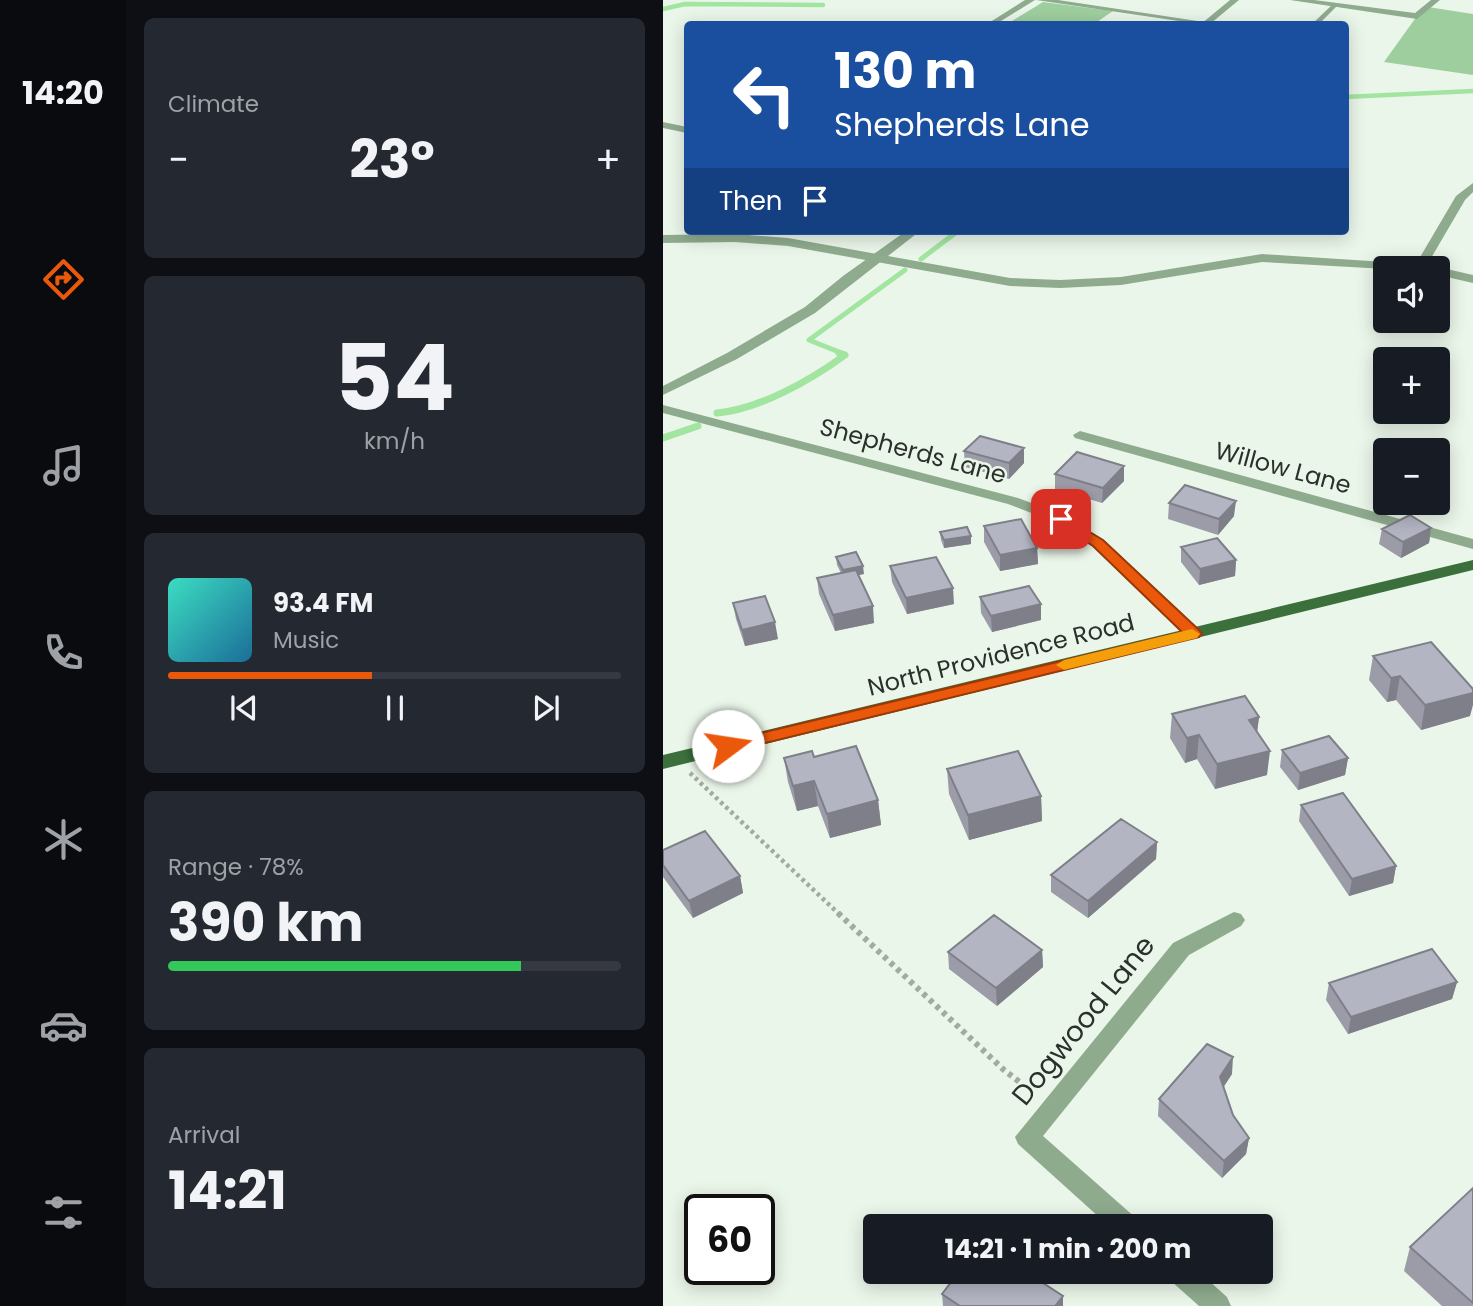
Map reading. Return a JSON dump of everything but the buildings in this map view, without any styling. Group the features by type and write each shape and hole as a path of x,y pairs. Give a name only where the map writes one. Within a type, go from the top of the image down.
{"main road":[{"name":"North Providence Road","path":"669,761 1473,565"}],"street":[{"path":"996,21 1031,0"},
{"path":"1040,0 1185,21"},
{"path":"1210,21 1235,0"},
{"path":"1294,0 1417,16 1436,0"},
{"path":"663,125 684,129"},
{"path":"1429,256 1460,198 1473,186"},
{"path":"663,391 732,356 810,310 908,235"},
{"path":"663,239 735,238 788,242 1009,282 1060,284 1121,281 1261,258 1373,264"},
{"path":"1450,274 1473,279"},
{"name":"Shepherds Lane","path":"663,409 1013,500 1061,519 1098,543 1194,634"},
{"name":"Willow Lane","path":"1080,435 1473,544"},
{"name":"Dogwood Lane","path":"1113,1214 1027,1137 1182,949 1234,920"},
{"path":"1193,1284 1218,1306"}],"lane":[{"path":"1318,21 1334,5"}],"path":[{"path":"669,761 1004,1070 1052,1107"}],"green space":[{"path":"1043,2 1113,11 1098,21 1012,21"},
{"path":"1428,7 1473,14 1473,75 1384,62 1417,16"}],"waterway":[{"path":"663,9 685,4 823,5"},
{"path":"1349,97 1473,91"},
{"path":"921,259 953,235"},
{"path":"844,354 809,340 905,270"},
{"path":"717,413 750,406 784,392 845,355 839,353"},
{"path":"663,438 698,426"}],"slow traffic":[{"path":"1064,665 1192,634"}],"route":[{"path":"728,746 1194,634 1098,543 1061,519"}]}
